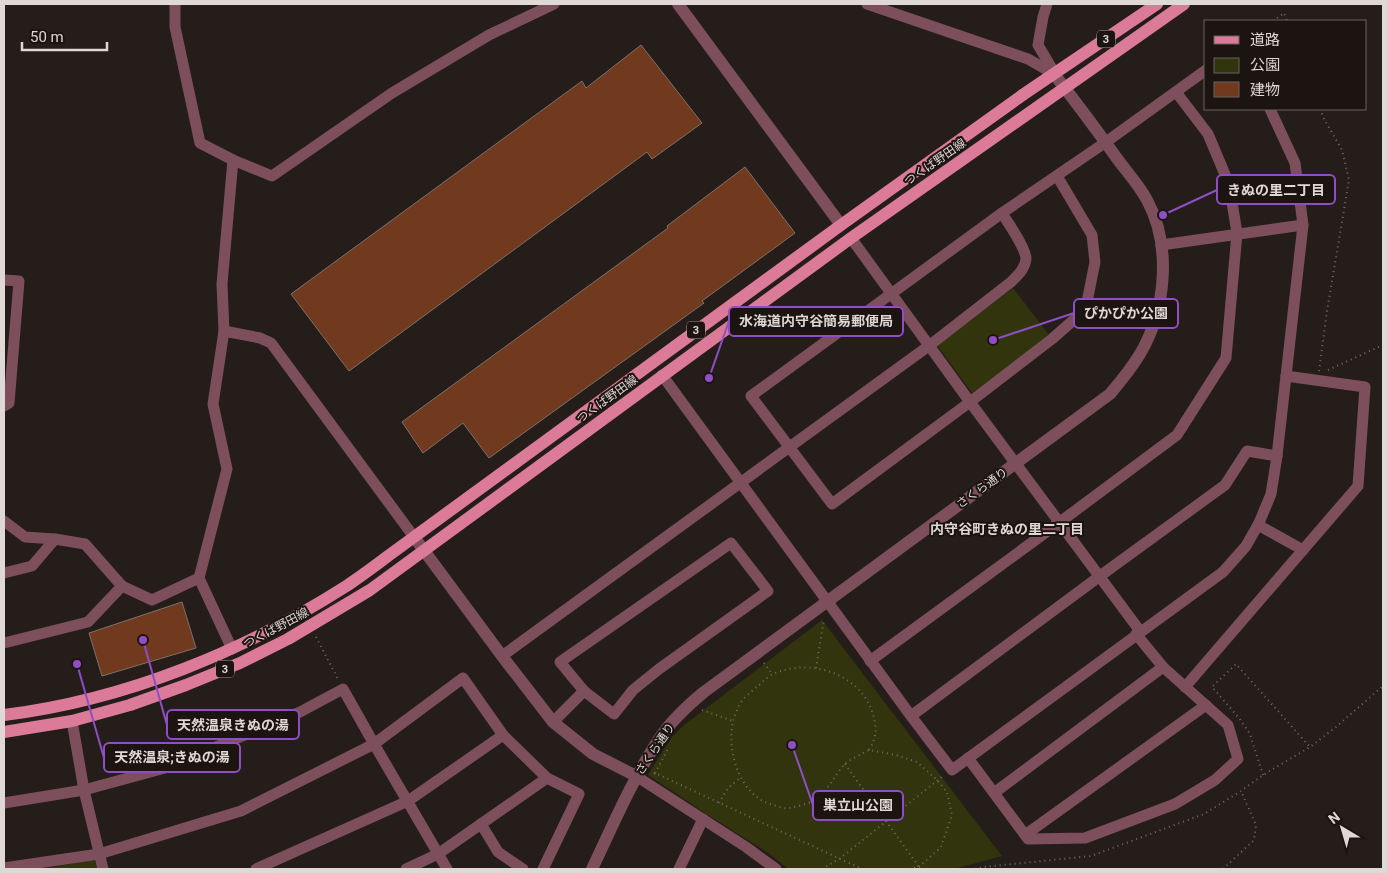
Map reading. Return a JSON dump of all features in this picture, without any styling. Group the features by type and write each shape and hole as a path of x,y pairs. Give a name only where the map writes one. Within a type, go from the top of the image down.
{"main road":[{"name":"つくば野田線","path":"4,716 68,704 126,689 180,670 232,649 348,585 841,225 1054,74 1157,4"},
{"name":"つくば野田線","path":"4,732 72,721 130,705 186,685 240,663 288,639 370,590 851,238 1184,4"}],"street":[{"path":"175,4 175,26 200,143 233,160 272,176 392,92 489,35 554,4"},
{"path":"678,4 841,225"},
{"path":"867,4 1028,59 1054,74"},
{"path":"1047,4 1038,45 1054,74"},
{"path":"1056,176 1092,235 1095,262 1088,302 1077,317 1064,328 970,402 832,504 751,396 1002,214 1204,71"},
{"name":"さくら通り","path":"592,869 636,776 660,738 688,706 711,686 1110,394 1140,353 1152,328 1160,300 1163,272 1162,244 1154,215 1147,200 1106,142 1054,74"},
{"path":"870,661 1177,435 1226,358 1237,233 1229,184 1208,134 1176,92"},
{"path":"662,376 952,770 1223,572 1246,546 1258,525 1271,494 1277,456 1303,225 1295,164 1270,110"},
{"path":"232,649 199,578 227,469 213,404 224,331 222,284 233,160"},
{"path":"502,656 930,345 1011,282 1021,272 1026,259 1020,242 1002,214"},
{"path":"1162,244 1303,225"},
{"path":"851,238 1100,576 1163,667 1228,725 1238,759 1215,780 1175,804 1085,838 1028,839 968,758"},
{"path":"4,280 19,281 9,403 4,406"},
{"path":"224,331 260,338 271,343 552,722 593,754 636,776 703,819 763,865 776,869"},
{"path":"1185,687 1358,486 1365,387 1286,376"},
{"path":"911,716 1225,485 1247,451 1277,456"},
{"path":"4,521 25,537 56,539 85,544 122,586 152,600 199,578"},
{"path":"1258,525 1303,550"},
{"path":"4,573 32,566 56,539"},
{"path":"731,543 768,592 653,674 633,690 614,714 584,691 560,662 731,543"},
{"path":"4,643 88,622 122,586"},
{"path":"994,793 1163,667"},
{"path":"4,868 99,854 241,812 374,744 463,678 503,735 547,778 579,794 543,869"},
{"path":"4,803 84,790 165,768 300,712 343,689 447,869"},
{"path":"552,722 584,691"},
{"path":"1026,835 1206,705"},
{"path":"72,721 84,790 103,869"},
{"path":"256,869 408,801 503,735"},
{"path":"406,869 438,854 547,778"},
{"path":"679,869 703,819"},
{"path":"481,824 498,852 523,869"}],"path":[{"path":"1274,20 1284,13 1288,20"},
{"path":"1320,110 1342,150 1349,180 1318,374 1383,345"},
{"path":"816,668 827,602"},
{"path":"311,626 343,689"},
{"path":"1263,775 1250,734 1239,718 1212,687 1236,664 1310,747"},
{"path":"794,668 816,668 835,672 858,688 870,706 876,725 876,738 870,750 844,764 826,789 813,801 788,809 767,804 751,792 741,777 733,756 731,742 733,721 740,703 772,674 794,668"},
{"path":"688,706 733,721"},
{"path":"656,773 669,746"},
{"path":"870,750 896,755 917,762 947,792 952,815 941,847 919,867 909,869"},
{"path":"844,764 919,867"},
{"path":"822,869 839,860 937,780 952,770"},
{"path":"636,776 656,773 839,860 862,869"},
{"path":"719,803 728,788 741,777"},
{"path":"1223,869 1254,840 1256,825 1241,791"}],"green space":[{"path":"1013,288 1050,336 972,393 937,345"},
{"path":"822,620 1002,856 954,869 788,869 770,854 648,775 671,738 684,725"},
{"path":"93,860 99,869 41,869"}],"building":[{"path":"641,45 702,123 652,159 647,152 349,371 291,294 582,81 586,88"},
{"path":"745,167 795,233 702,301 704,303 489,458 463,423 423,453 402,422 668,228 667,226"},
{"path":"182,602 196,648 102,676 89,633"}],"place":[{"name":"きぬの里二丁目","path":"1163,215"},
{"name":"ぴかぴか公園","path":"993,340"},
{"name":"水海道内守谷簡易郵便局","path":"709,378"},
{"name":"天然温泉きぬの湯","path":"143,640"},
{"name":"天然温泉;きぬの湯","path":"77,664"},
{"name":"巣立山公園","path":"792,745"}],"district":[{"name":"内守谷町きぬの里二丁目","path":"1007,529"}]}
